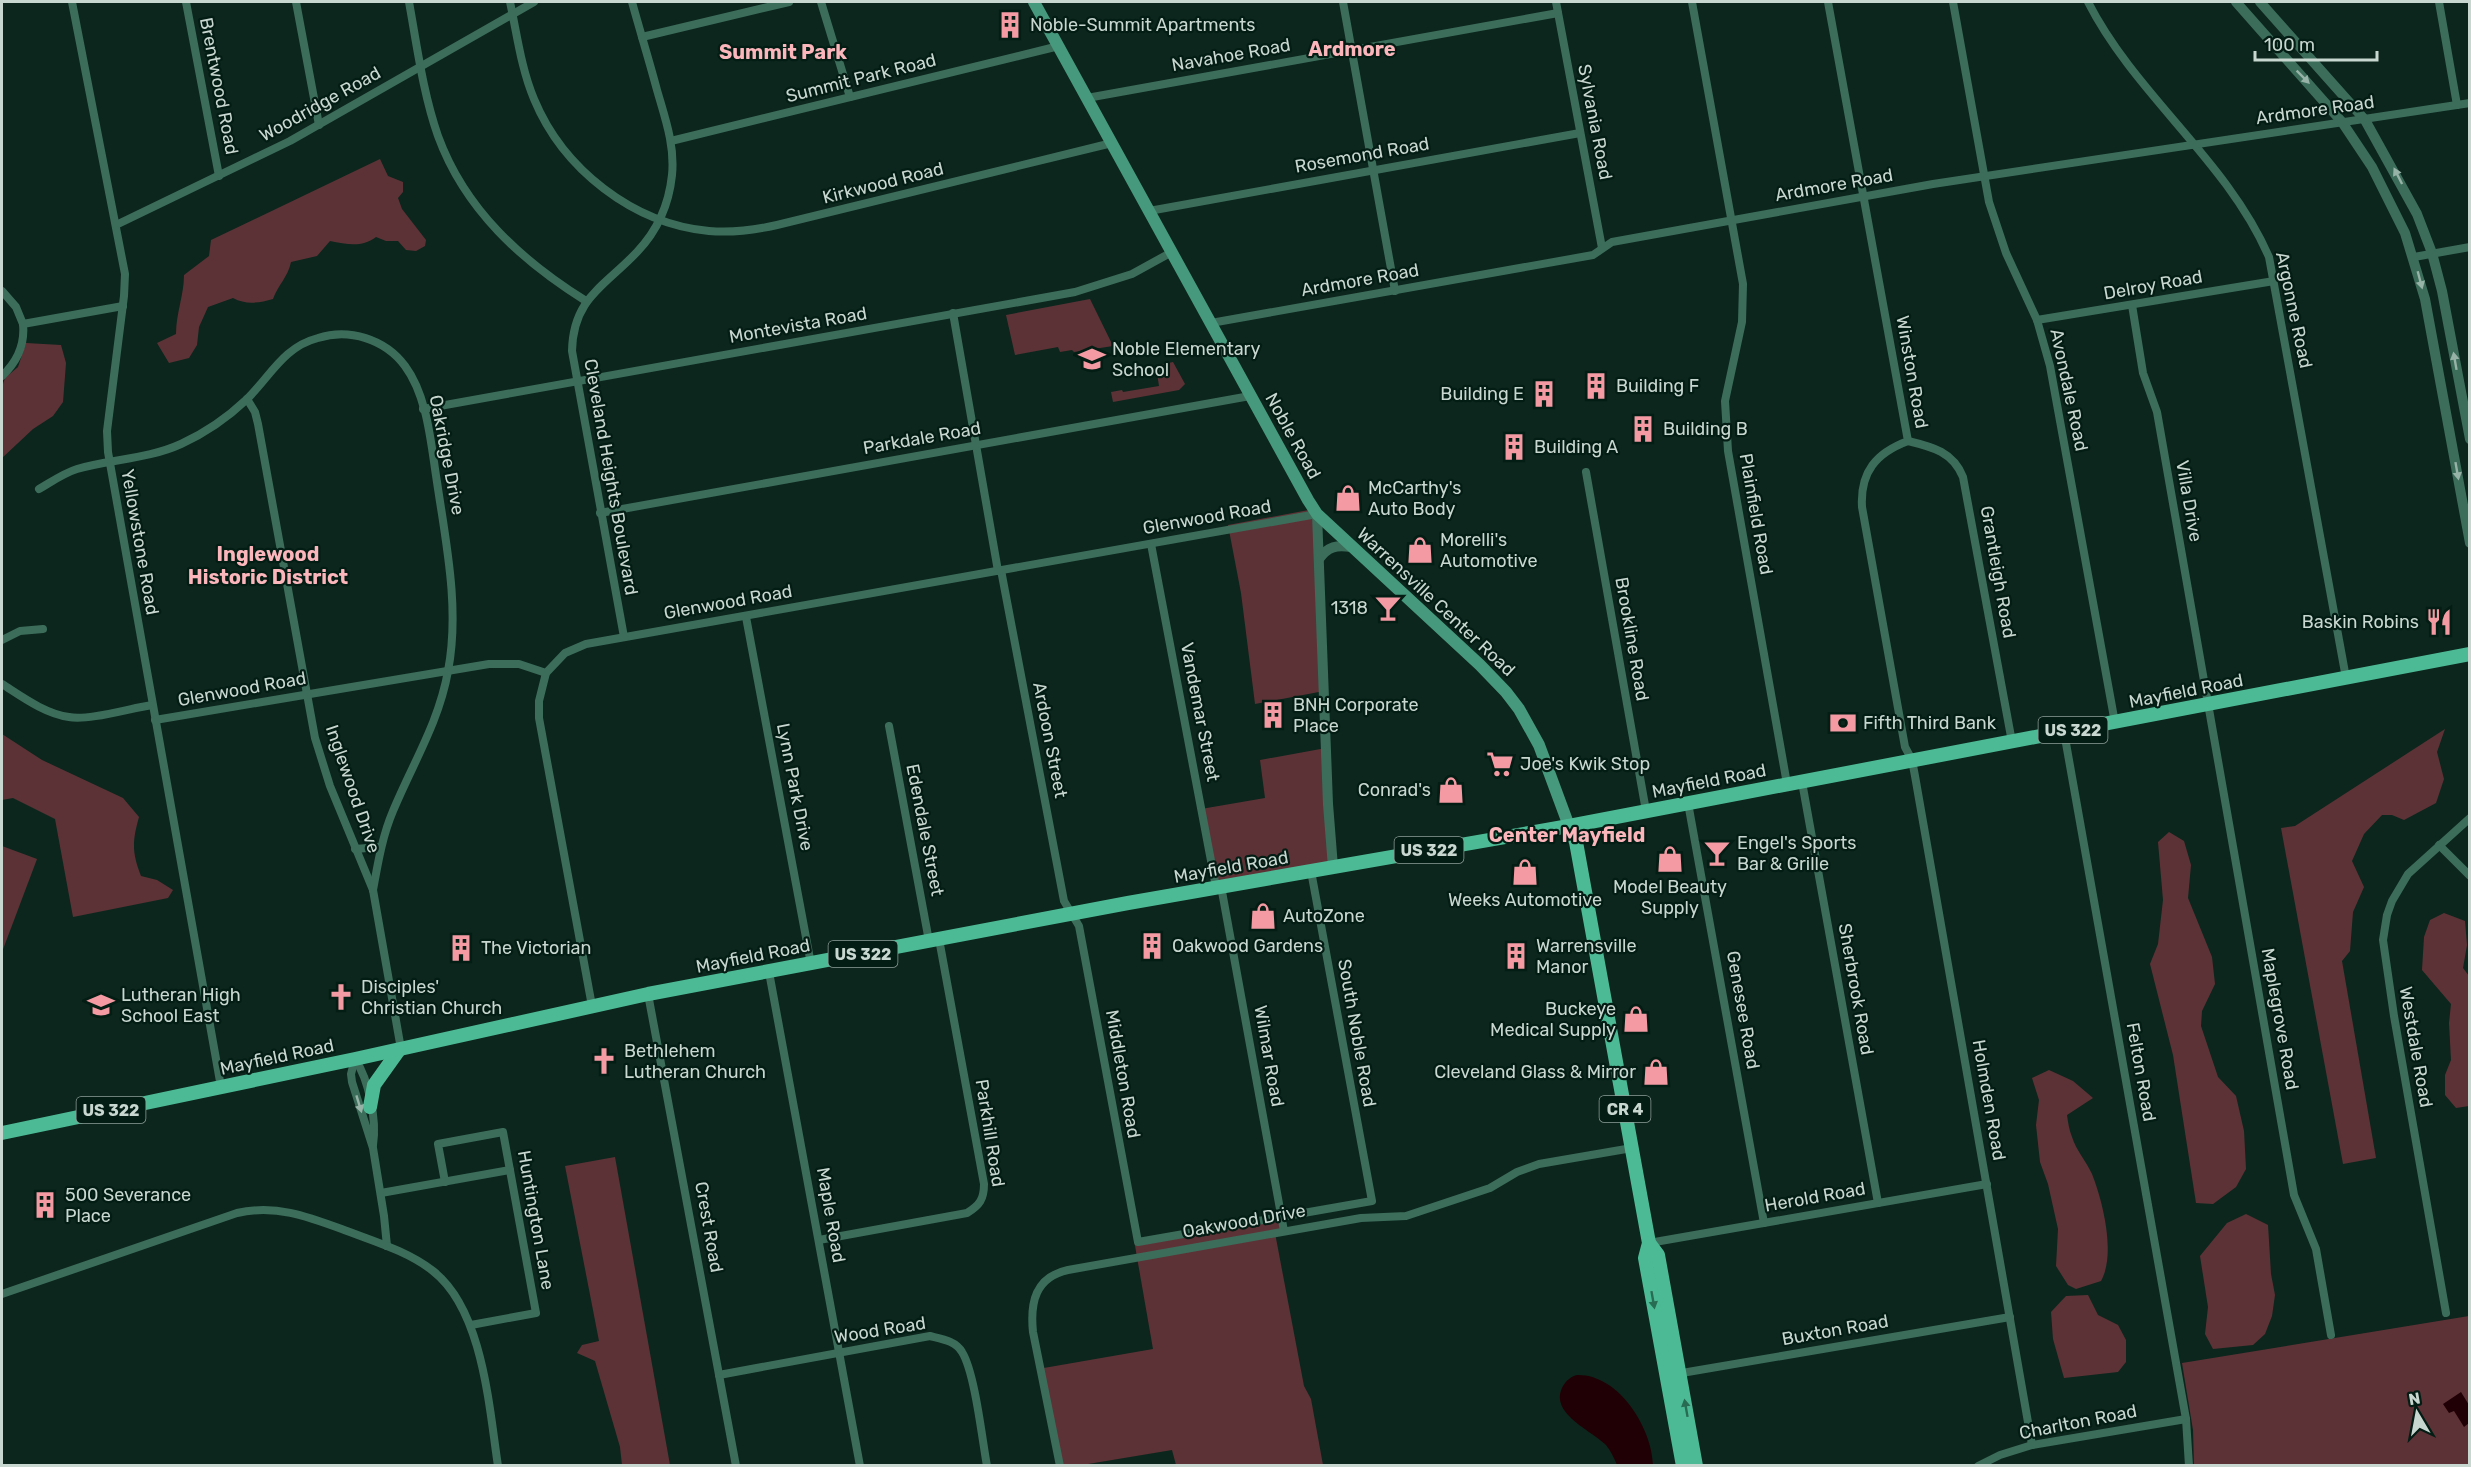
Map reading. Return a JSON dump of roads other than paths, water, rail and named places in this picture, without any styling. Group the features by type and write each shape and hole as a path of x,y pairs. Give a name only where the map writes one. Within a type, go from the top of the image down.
{"main road":[{"name":"Noble Road","path":"1034,2 1317,514"},
{"name":"Warrensville Center Road","path":"1317,514 1480,665 1506,692 1519,709 1539,745 1576,842 1649,1243 1645,1258 1696,1466"},
{"name":"Mayfield Road","path":"2,1133 355,1059 648,994 1218,887 1569,826 2469,654"},
{"path":"370,1107 374,1085 400,1049"},
{"name":"Warrensville Center Road","path":"1673,1375 1683,1466"}],"street":[{"name":"Yellowstone Road","path":"72,2 125,274 107,431 109,463 221,1087"},
{"name":"Brentwood Road","path":"186,2 219,176"},
{"path":"296,2 319,125"},
{"path":"409,2 421,67 439,139 468,194 495,230 524,258 586,301"},
{"name":"Kirkwood Road","path":"510,2 523,65 531,91 540,113 557,140 577,165 608,192 625,203 684,227 709,231 756,229 1112,143"},
{"name":"Woodridge Road","path":"116,225 319,125 534,2"},
{"name":"Cleveland Heights Boulevard","path":"624,637 576,381 572,340 578,317 586,301 599,286 636,253 660,219 670,187 673,166 671,141 632,2"},
{"path":"642,38 789,2"},
{"path":"821,2 850,98"},
{"path":"1343,2 1395,291"},
{"name":"Sylvania Road","path":"1556,2 1602,248"},
{"name":"Plainfield Road","path":"1692,2 1732,220 1744,302 1742,322 1726,385 1724,417 1730,463 1787,784"},
{"name":"Winston Road","path":"1828,2 1908,441 1886,451 1870,467 1865,476 1862,499 1904,737 1912,760"},
{"name":"Avondale Road","path":"1953,2 1989,202 2000,238 2037,320 2050,366 2115,723"},
{"name":"Argonne Road","path":"2088,2 2119,52 2226,183 2246,211 2269,257 2346,678"},
{"path":"2236,2 2342,122 2372,167 2395,212 2414,257 2434,343 2469,543"},
{"path":"2260,2 2365,120 2408,195 2432,253 2442,291 2469,439"},
{"path":"2439,2 2457,105"},
{"name":"Navahoe Road","path":"1087,98 1558,14"},
{"name":"Summit Park Road","path":"671,141 1059,46"},
{"name":"Ardmore Road","path":"1211,323 1593,255 1612,242 1864,196 2469,103"},
{"name":"Rosemond Road","path":"1149,210 1580,133"},
{"path":"2414,257 2469,247"},
{"name":"Montevista Road","path":"423,409 1092,288 1132,273 1172,252"},
{"name":"Delroy Road","path":"2037,320 2274,280"},
{"path":"2,291 13,303 23,324 24,334 19,353 2,376"},
{"name":"Villa Drive","path":"2132,305 2144,373 2157,412 2208,705"},
{"path":"23,324 123,306"},
{"name":"Ardoon Street","path":"953,314 1064,901 1072,914"},
{"name":"Oakridge Drive","path":"39,489 73,470 155,454 204,431 247,399 294,348 319,337 347,334 378,343 399,360 414,381 423,409 448,554 452,624 449,669 434,724 393,811 380,847 373,891"},
{"name":"Parkdale Road","path":"600,513 1250,396"},
{"name":"Inglewood Drive","path":"247,399 255,412 258,424 306,694 322,763 373,891 400,1049"},
{"name":"Grantleigh Road","path":"1908,441 1942,451 1957,465 1963,477 2012,742"},
{"name":"Brookline Road","path":"1586,472 1646,811"},
{"name":"Glenwood Road","path":"155,720 449,669 503,663 532,667 546,673 565,653 574,648 624,637 1317,514"},
{"name":"Noble Road","path":"1317,514 1328,804 1333,867"},
{"name":"Vandemar Street","path":"1151,544 1218,887"},
{"path":"1320,559 1324,552 1334,546 1351,547"},
{"name":"Lynn Park Drive","path":"746,617 811,964"},
{"path":"2,640 20,631 43,629"},
{"path":"546,673 539,701 539,718 592,1006"},
{"path":"2,684 40,706 72,718 152,705"},
{"name":"Maplegrove Road","path":"2208,705 2294,1195 2316,1249 2331,1335"},
{"name":"Edendale Street","path":"889,726 934,940"},
{"name":"Felton Road","path":"2064,732 2186,1419 2189,1466"},
{"name":"Holmden Road","path":"1912,760 2032,1445"},
{"name":"Sherbrook Road","path":"1802,782 1878,1203"},
{"name":"Genesee Road","path":"1688,803 1764,1223"},
{"name":"Westdale Road","path":"2446,1313 2394,1016 2383,940 2387,915 2398,888 2408,874 2469,818"},
{"path":"2439,845 2469,876"},
{"path":"355,849 380,847"},
{"name":"South Noble Road","path":"1282,1217 1372,1201 1311,871"},
{"name":"Wilmar Road","path":"1218,887 1284,1231"},
{"name":"Middleton Road","path":"1072,914 1079,926 1138,1242 1282,1217"},
{"name":"Parkhill Road","path":"819,1240 967,1213 981,1203 984,1184 934,940"},
{"name":"Maple Road","path":"769,972 860,1466"},
{"name":"Crest Road","path":"648,994 736,1466"},
{"path":"355,1059 366,1078 374,1135 373,1148"},
{"path":"355,1059 351,1074 352,1082 373,1148 387,1246"},
{"name":"Huntington Lane","path":"446,1182 438,1144 503,1132 536,1313 471,1325"},
{"name":"Oakwood Drive","path":"1060,1466 1032,1320 1034,1298 1044,1283 1063,1271 1360,1218 1406,1216 1490,1188 1517,1172 1539,1164 1632,1148"},
{"path":"381,1193 510,1170"},
{"name":"Herold Road","path":"1649,1243 1987,1184"},
{"path":"2,1294 248,1210 276,1209 292,1212 387,1246 420,1262 443,1279 471,1325 478,1350 498,1466"},
{"name":"Buxton Road","path":"1673,1375 2010,1317"},
{"name":"Wood Road","path":"720,1375 930,1336 948,1340 962,1351 970,1375 987,1466"},
{"name":"Charlton Road","path":"1978,1466 2000,1455 2032,1445 2186,1419"}],"place":[{"name":"Noble-Summit Apartments","path":"1010,25"},
{"name":"Noble Elementary School","path":"1092,359"},
{"name":"Building F","path":"1596,386"},
{"name":"Building E","path":"1544,394"},
{"name":"Building B","path":"1643,429"},
{"name":"Building A","path":"1514,447"},
{"name":"McCarthy's Auto Body","path":"1348,498"},
{"name":"Morelli's Automotive","path":"1420,550"},
{"name":"1318","path":"1388,608"},
{"name":"Baskin Robins","path":"2439,622"},
{"name":"BNH Corporate Place","path":"1273,715"},
{"name":"Fifth Third Bank","path":"1843,723"},
{"name":"Joe's Kwik Stop","path":"1500,764"},
{"name":"Conrad's","path":"1451,790"},
{"name":"Engel's Sports Bar & Grille","path":"1717,853"},
{"name":"Model Beauty Supply","path":"1670,859"},
{"name":"Weeks Automotive","path":"1525,872"},
{"name":"AutoZone","path":"1263,916"},
{"name":"Oakwood Gardens","path":"1152,946"},
{"name":"The Victorian","path":"461,948"},
{"name":"Warrensville Manor","path":"1516,956"},
{"name":"Disciples' Christian Church","path":"341,997"},
{"name":"Lutheran High School East","path":"101,1005"},
{"name":"Buckeye Medical Supply","path":"1636,1019"},
{"name":"Bethlehem Lutheran Church","path":"604,1061"},
{"name":"Cleveland Glass & Mirror","path":"1656,1072"},
{"name":"500 Severance Place","path":"45,1205"}],"district":[{"name":"Ardmore","path":"1352,49"},
{"name":"Summit Park","path":"783,52"},
{"name":"Inglewood Historic District","path":"268,566"},
{"name":"Center Mayfield","path":"1567,835"}]}
